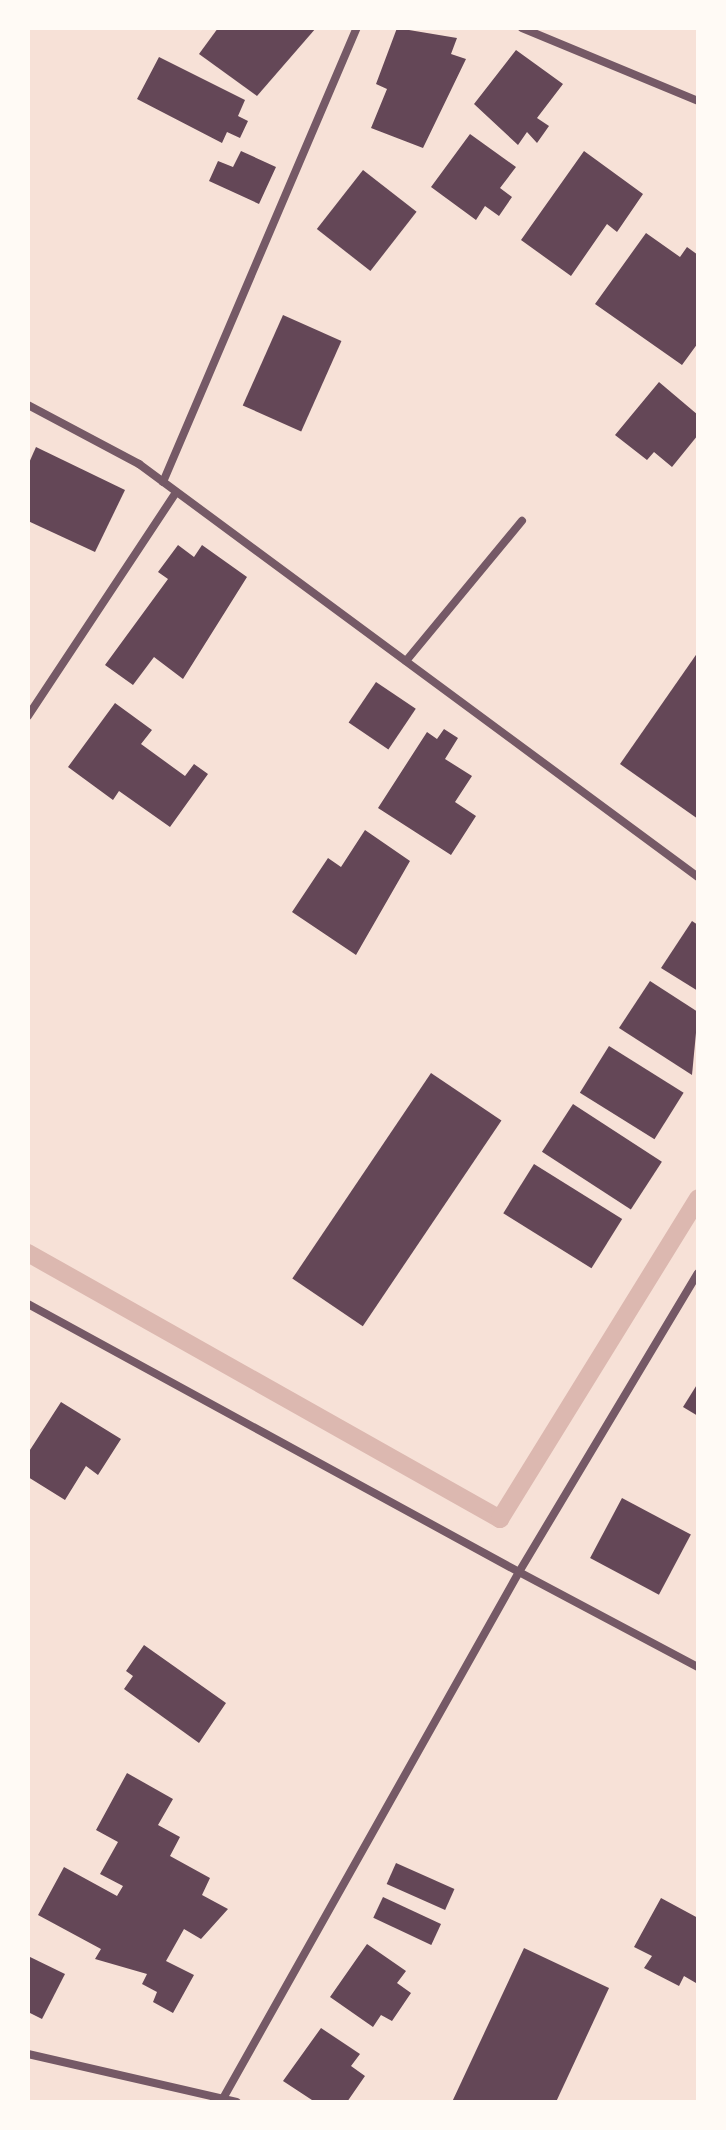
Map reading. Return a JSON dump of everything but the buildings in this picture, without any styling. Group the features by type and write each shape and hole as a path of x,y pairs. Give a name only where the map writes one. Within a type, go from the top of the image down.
{"street":[{"path":"163,482 357,28"},
{"path":"522,28 698,101"},
{"path":"28,405 163,482 698,877"},
{"path":"28,716 176,492"},
{"path":"406,661 522,521"},
{"path":"223,2099 519,1572 698,1273"},
{"path":"28,1304 698,1667"},
{"path":"28,2054 237,2102"}],"waterway":[{"path":"28,1253 500,1519 698,1198"}]}
